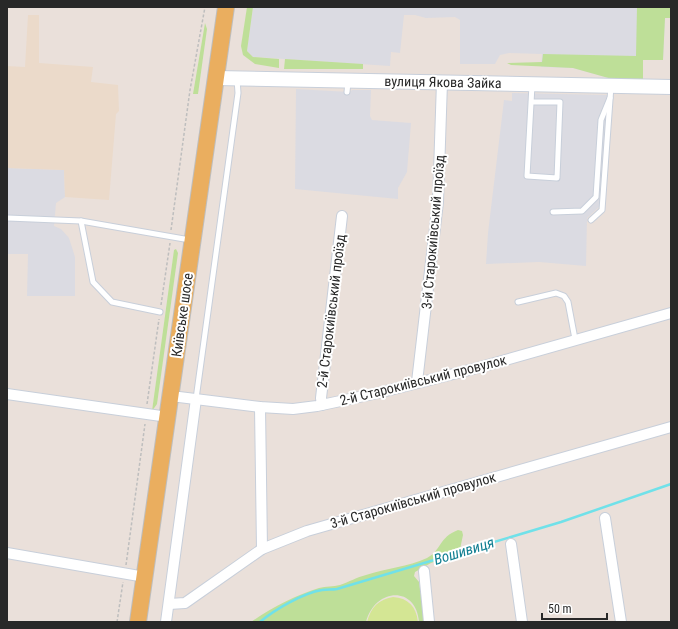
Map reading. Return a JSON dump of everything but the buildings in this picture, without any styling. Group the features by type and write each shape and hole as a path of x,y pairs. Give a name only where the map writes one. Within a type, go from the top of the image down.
{"main road":[{"name":"Київське шосе","path":"138,622 226,7"}],"street":[{"name":"вулиця Якова Зайка","path":"216,78 347,87 442,82 532,84 610,92 671,87"},
{"name":"3-й Старокиївський проїзд","path":"417,382 438,202 442,82"},
{"name":"2-й Старокиївський проїзд","path":"322,405 320,398 342,216"},
{"name":"2-й Старокиївський провулок","path":"171,396 260,407 293,409 322,405 378,393 477,368 671,313"},
{"path":"7,394 168,417"},
{"path":"166,622 196,399"},
{"path":"260,407 262,549"},
{"name":"3-й Старокиївський провулок","path":"169,604 185,603 262,549 307,531 671,427"},
{"path":"605,518 621,622"},
{"path":"511,544 522,622"},
{"path":"7,553 145,577"},
{"path":"424,570 429,622"}],"lane":[{"path":"196,399 238,93 237,79"},
{"path":"531,102 560,102 557,178 527,176 531,102 532,84"},
{"path":"553,212 582,211 596,197 601,120 610,92"},
{"path":"591,220 602,210 610,92"},
{"path":"8,218 81,221 193,240"},
{"path":"81,221 93,282 112,302 160,312"},
{"path":"518,302 556,293 564,296 568,302 575,339"}],"path":[{"path":"117,622 125,574 190,90 205,7"}],"shaded area":[{"path":"253,7 671,7 671,18 665,18 663,60 643,60 643,79 612,79 573,68 541,67 542,54 509,53 500,55 495,64 460,64 460,20 455,17 426,18 415,15 404,15 400,53 391,52 390,66 253,57 247,51"},
{"path":"28,15 39,15 39,63 93,67 91,82 118,85 119,111 116,114 109,200 65,197 64,170 7,168 7,66 25,67"},
{"path":"296,89 350,92 352,90 371,90 370,116 372,120 411,123 407,172 398,188 398,199 295,189"},
{"path":"512,93 608,95 600,206 587,218 586,266 539,262 486,264 488,233 504,100 512,101"},
{"path":"7,168 64,170 65,197 56,203 54,226 61,229 69,238 75,257 75,296 27,296 28,254 7,254"}],"green space":[{"path":"247,7 253,7 247,51 253,57 279,59 279,68 255,64 243,55 241,46"},
{"path":"637,7 671,7 671,18 665,18 663,60 643,60 643,79 612,79 573,68 511,65 507,63 542,62 543,54 636,56"},
{"path":"205,23 207,29 198,94 193,94"},
{"path":"285,59 363,64 363,69 284,69"},
{"path":"176,249 178,253 157,404 152,411 174,250"},
{"path":"458,530 462,531 463,535 459,554 431,563 415,572 414,576 419,582 425,622 419,622 416,610 411,602 403,597 395,595 386,597 378,602 371,611 366,622 251,622 284,602 301,594 322,587 340,585 363,576 427,558 435,552 447,536"},
{"path":"393,597 407,601 413,607 418,622 367,622 373,608 379,602"}],"waterway":[{"name":"Вошивиця","path":"260,622 273,612 289,603 314,592 337,589 561,522 671,484"}]}
